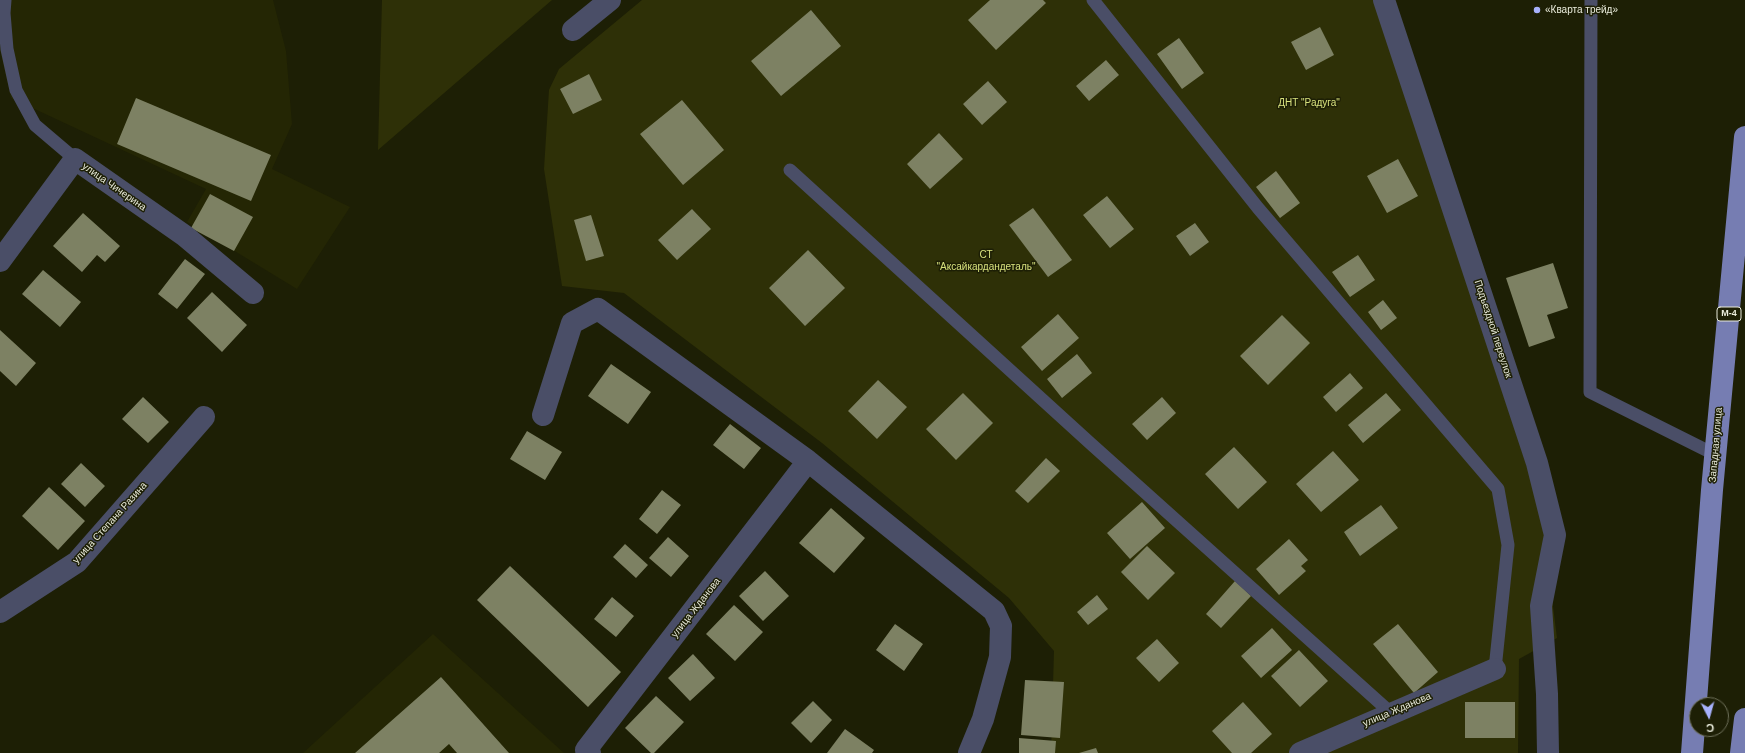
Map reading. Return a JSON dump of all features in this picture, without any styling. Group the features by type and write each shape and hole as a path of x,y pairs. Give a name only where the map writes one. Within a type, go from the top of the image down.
{"main road":[{"name":"Западная улица","path":"1692,753 1716,455 1745,137"},
{"path":"1741,753 1745,719"}],"street":[{"path":"573,30 610,0"},
{"name":"Подъездной переулок","path":"1384,0 1541,478 1555,535 1541,606 1545,664 1548,753"},
{"name":"улица Чичерина","path":"0,261 75,159 185,236 253,293"},
{"path":"543,415 572,323 598,309 808,462 994,612 1002,626 1000,657 983,719 969,753"},
{"name":"улица Степана Разина","path":"0,612 77,562 204,417"},
{"name":"улица Жданова","path":"586,752 808,462"},
{"name":"улица Жданова","path":"1300,753 1390,712 1494,669"}],"lane":[{"path":"5,0 4,13 7,49 16,90 35,125 75,159"},
{"path":"1093,0 1258,208 1498,489 1508,545 1494,669"},
{"path":"1591,0 1590,392 1716,455"},
{"path":"790,170 1090,443 1390,712"}],"shaded area":[{"path":"0,0 273,0 286,51 292,124 272,169 350,207 297,289 187,222 206,189 11,98 0,50"},
{"path":"433,634 564,753 303,753"}],"green space":[{"path":"382,0 552,0 378,150"},
{"name":"СТ \"Аксайкардандеталь\"","path":"642,0 1382,0 1445,177 1542,519 1557,638 1519,659 1518,753 1051,753 1054,651 1009,598 822,443 624,293 562,286 544,169 549,90 559,69"}],"building":[{"path":"990,0 1043,0 1046,3 996,50 968,20"},
{"path":"811,10 841,46 781,96 751,61"},
{"path":"1320,27 1334,55 1306,70 1291,42"},
{"path":"1179,38 1204,73 1182,89 1157,54"},
{"path":"1106,60 1119,75 1089,101 1076,86"},
{"path":"589,74 602,100 573,114 560,89"},
{"path":"988,81 1007,102 982,125 963,104"},
{"path":"136,98 271,155 251,201 117,144"},
{"path":"682,100 724,150 683,185 640,134"},
{"path":"939,133 963,159 930,189 907,164"},
{"path":"1398,159 1418,196 1387,213 1367,176"},
{"path":"1276,171 1300,203 1280,218 1256,187"},
{"path":"210,194 253,217 234,251 191,228"},
{"path":"1107,196 1134,229 1110,248 1083,215"},
{"path":"1033,208 1072,260 1048,277 1009,225"},
{"path":"692,209 711,229 677,260 658,240"},
{"path":"83,213 120,246 105,262 97,255 82,272 53,246"},
{"path":"591,215 604,256 586,261 574,220"},
{"path":"1195,223 1209,242 1190,256 1176,236"},
{"path":"808,250 845,288 805,326 769,288"},
{"path":"1358,255 1375,280 1350,297 1332,272"},
{"path":"185,259 205,274 177,309 158,294"},
{"path":"1553,263 1568,308 1547,315 1555,338 1529,347 1506,278"},
{"path":"43,270 81,302 60,327 22,294"},
{"path":"212,292 247,325 222,352 187,318"},
{"path":"1383,300 1397,318 1381,330 1368,312"},
{"path":"1058,314 1079,338 1042,371 1021,347"},
{"path":"1282,315 1310,343 1268,385 1240,356"},
{"path":"0,330 36,363 16,386 0,371"},
{"path":"1077,354 1092,373 1062,398 1047,379"},
{"path":"611,364 651,392 628,424 588,396"},
{"path":"1350,373 1363,388 1336,412 1323,397"},
{"path":"878,380 907,407 877,439 848,411"},
{"path":"963,393 993,423 956,460 926,429"},
{"path":"1386,393 1401,410 1363,443 1348,425"},
{"path":"143,397 169,422 148,443 122,419"},
{"path":"1162,397 1176,413 1147,440 1132,424"},
{"path":"730,424 761,448 744,469 713,445"},
{"path":"527,431 562,452 545,480 510,459"},
{"path":"1234,447 1267,482 1238,509 1205,474"},
{"path":"1333,451 1359,480 1321,512 1296,484"},
{"path":"1046,458 1060,471 1028,503 1015,491"},
{"path":"81,463 105,486 85,507 61,484"},
{"path":"49,487 85,521 58,550 22,516"},
{"path":"662,490 681,505 657,534 639,519"},
{"path":"1142,502 1165,528 1130,559 1107,533"},
{"path":"1381,505 1398,528 1360,556 1344,532"},
{"path":"831,508 865,538 834,573 799,543"},
{"path":"668,537 689,556 671,577 649,558"},
{"path":"1289,539 1308,560 1301,566 1306,571 1279,595 1256,569"},
{"path":"625,544 648,565 636,578 613,557"},
{"path":"1147,546 1175,573 1148,600 1121,572"},
{"path":"510,566 621,672 588,707 477,600"},
{"path":"765,571 789,596 763,621 739,596"},
{"path":"1235,581 1251,596 1221,628 1206,614"},
{"path":"1097,595 1108,609 1088,625 1077,612"},
{"path":"612,597 634,616 616,637 594,619"},
{"path":"734,605 763,632 735,661 706,634"},
{"path":"895,624 923,644 904,671 876,650"},
{"path":"1398,624 1438,672 1414,693 1373,644"},
{"path":"1272,628 1292,650 1261,678 1241,656"},
{"path":"1157,639 1179,663 1159,682 1136,658"},
{"path":"1299,650 1328,681 1300,707 1271,676"},
{"path":"693,654 715,678 690,701 668,678"},
{"path":"441,677 509,753 457,753 449,744 439,753 355,753"},
{"path":"1025,680 1064,682 1060,738 1021,735"},
{"path":"656,696 684,722 654,753 651,753 625,728"},
{"path":"813,701 832,720 811,743 791,723"},
{"path":"1243,702 1272,734 1251,753 1232,753 1212,731"},
{"path":"1465,702 1515,702 1515,738 1465,738"},
{"path":"845,729 874,750 872,753 827,753"},
{"path":"1019,738 1056,741 1055,753 1019,753"},
{"path":"1096,748 1098,753 1079,753"}],"place":[{"name":"«Кварта трейд»","path":"1537,10"}],"park label":[{"name":"ДНТ \"Радуга\"","path":"1309,103"}]}
